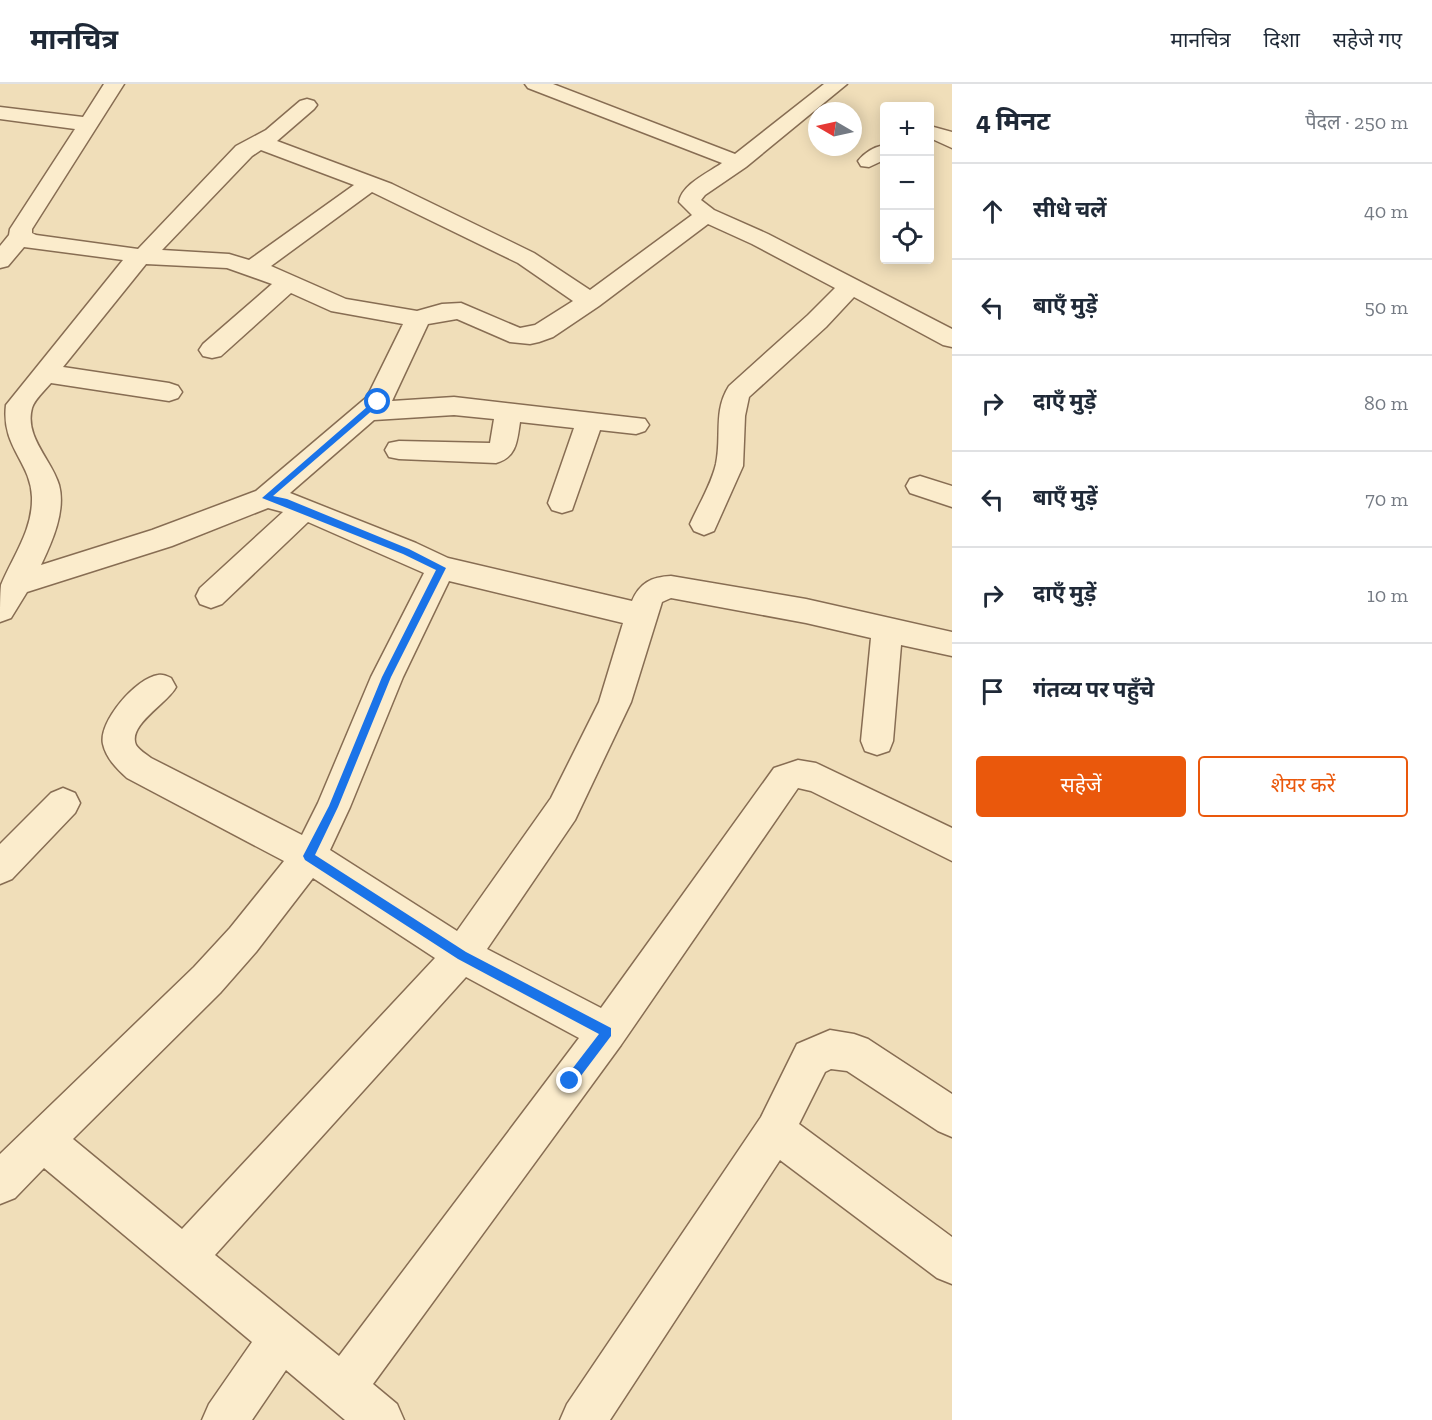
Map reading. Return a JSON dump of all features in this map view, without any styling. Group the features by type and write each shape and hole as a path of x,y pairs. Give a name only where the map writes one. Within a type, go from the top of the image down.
{"street":[{"path":"0,261 21,236 21,229 114,84"},
{"path":"535,84 738,162"},
{"path":"837,84 691,196 690,202 706,215 760,239 952,339"},
{"path":"0,610 33,553 47,504 45,488 19,437 16,418 19,405 139,256 231,163 258,141 273,134 307,105"},
{"path":"0,112 89,124"},
{"path":"934,133 943,135 952,142"},
{"path":"258,141 371,183 526,258 590,301"},
{"path":"253,268 371,183"},
{"path":"21,236 30,241 139,256 229,261 253,268 340,306 418,319 442,312 461,311 503,331 519,336 530,336 543,331 590,301 706,215"},
{"path":"212,350 288,283"},
{"path":"704,524 732,456 731,416 733,401 738,392 817,321 851,286"},
{"path":"17,584 162,538 266,498 378,402 418,319"},
{"path":"44,373 169,392"},
{"path":"370,411 454,406 636,425"},
{"path":"399,450 496,453 503,446 509,411"},
{"path":"562,503 590,420"},
{"path":"920,486 952,496"},
{"path":"266,498 304,509 441,568 641,615"},
{"path":"211,596 304,509"},
{"path":"0,1183 207,980 243,940 309,856 333,807 387,677 441,568"},
{"path":"184,1258 462,955 563,809 615,702 641,615 650,595 660,588 671,587 806,611 952,644"},
{"path":"877,741 887,630"},
{"path":"160,687 134,708 121,726 118,743 124,755 139,768 309,856 462,955 607,1032"},
{"path":"343,1388 607,1032 786,778 798,774 816,777 952,845"},
{"path":"0,868 63,803"},
{"path":"583,1420 775,1131 811,1058 830,1049 854,1053 952,1117"},
{"path":"775,1131 952,1263"},
{"path":"43,1142 381,1420"},
{"path":"225,1420 281,1338"}],"route":[{"path":"378,402 266,498 284,501 406,551 441,568 387,677 333,807 309,856 462,955 607,1032 570,1081"}]}
